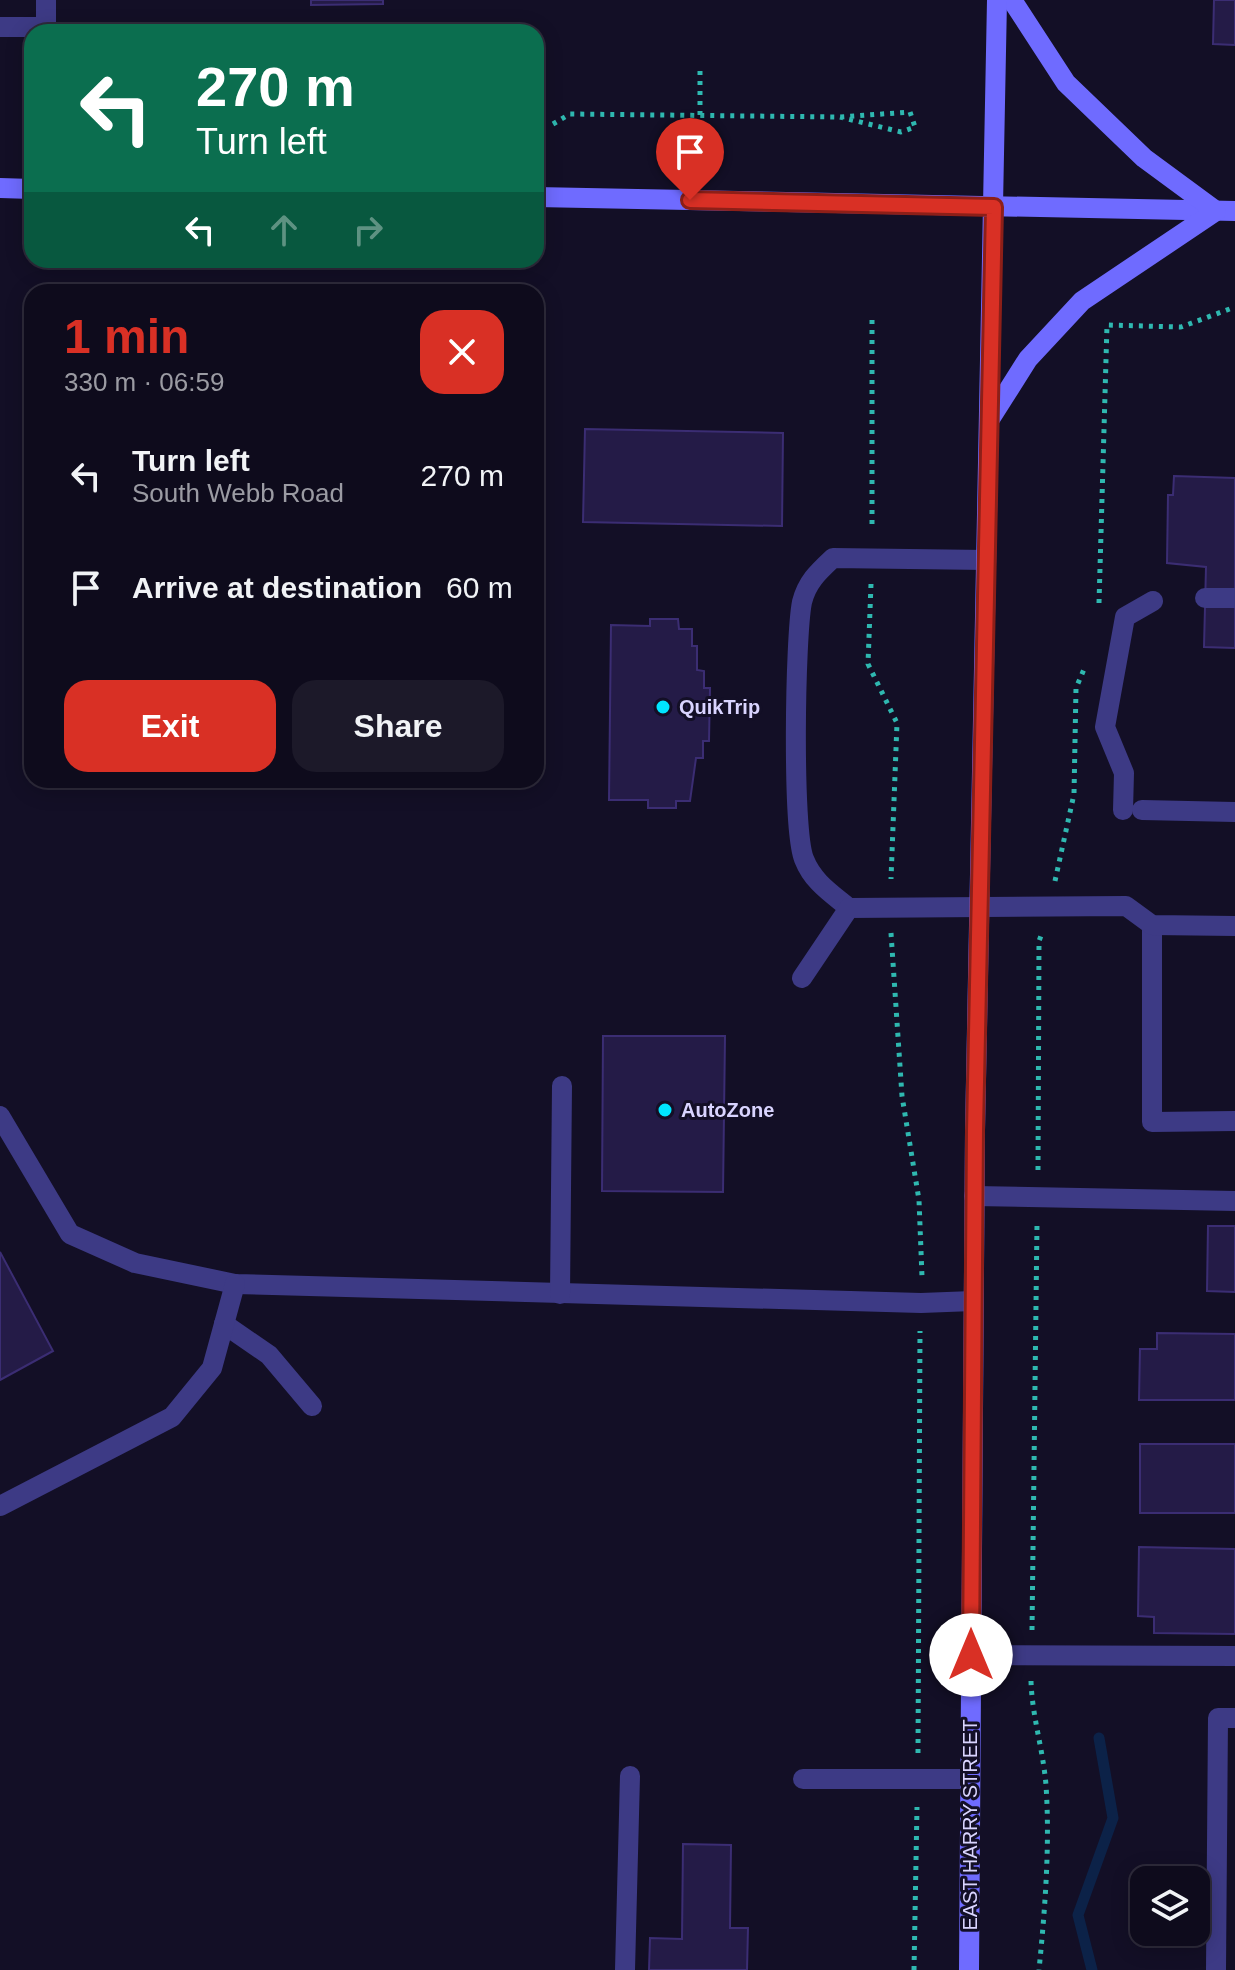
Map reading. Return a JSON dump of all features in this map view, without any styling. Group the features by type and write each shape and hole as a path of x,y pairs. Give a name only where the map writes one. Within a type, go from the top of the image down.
{"main road":[{"name":"EAST HARRY STREET","path":"969,1970 974,1196 997,0"},
{"path":"1012,0 1066,83 1144,158 1225,211"},
{"path":"0,188 24,189"},
{"path":"544,197 1225,211"},
{"path":"990,419 1028,359 1082,301 1225,211"}],"lane":[{"path":"46,0 46,24"},
{"path":"0,27 24,27"},
{"path":"986,560 833,558 811,578 802,603 797,706 800,843 812,877 849,908 1126,906 1152,925 1235,926"},
{"path":"1205,598 1235,598"},
{"path":"1153,601 1125,617 1105,727 1124,773 1132,810 1235,812"},
{"path":"802,978 849,908"},
{"path":"1152,925 1152,1122 1235,1121"},
{"path":"560,1294 562,1086"},
{"path":"0,1116 70,1234 135,1263 235,1284 921,1303 973,1301"},
{"path":"974,1196 1235,1201"},
{"path":"0,1506 172,1417 212,1368 235,1284"},
{"path":"224,1324 269,1355 312,1406"},
{"path":"971,1655 1235,1656"},
{"path":"1216,1970 1218,1718 1235,1718"},
{"path":"625,1970 630,1776"},
{"path":"803,1779 970,1779"}],"path":[{"path":"700,71 700,115"},
{"path":"553,124 570,114 840,117 910,112 915,127 901,132 840,117"},
{"path":"872,320 872,557 868,664 897,723 891,908 902,1096 919,1200 918,1780 914,1970"},
{"path":"1031,1681 1031,1703 1046,1784 1047,1820 1039,1970"}],"building":[{"path":"311,0 383,0 383,4 311,5"},
{"path":"1214,0 1235,0 1235,45 1213,44"},
{"path":"585,429 783,433 782,526 583,522"},
{"path":"1174,476 1235,478 1235,648 1204,647 1206,567 1167,563 1168,495 1173,495"},
{"path":"650,619 678,619 679,629 692,629 692,646 697,646 697,670 704,671 704,688 710,688 709,741 703,741 703,758 696,758 690,801 676,801 676,808 648,808 648,800 609,800 611,625 650,626"},
{"path":"603,1036 725,1036 723,1192 602,1191"},
{"path":"1208,1226 1235,1226 1235,1292 1207,1291"},
{"path":"0,1252 53,1351 0,1380"},
{"path":"1157,1333 1235,1334 1235,1400 1139,1400 1140,1349 1157,1349"},
{"path":"1140,1444 1235,1444 1235,1513 1140,1513"},
{"path":"1139,1547 1235,1549 1235,1634 1154,1633 1154,1617 1138,1616"},
{"path":"683,1844 731,1845 730,1928 748,1928 747,1970 649,1970 650,1938 682,1939"}],"waterway":[{"path":"1092,1970 1078,1915 1113,1818 1099,1738"}],"place":[{"name":"QuikTrip","path":"663,707"},
{"name":"AutoZone","path":"665,1110"}],"route":[{"path":"690,200 994,207 975,1131 971,1655"}]}
